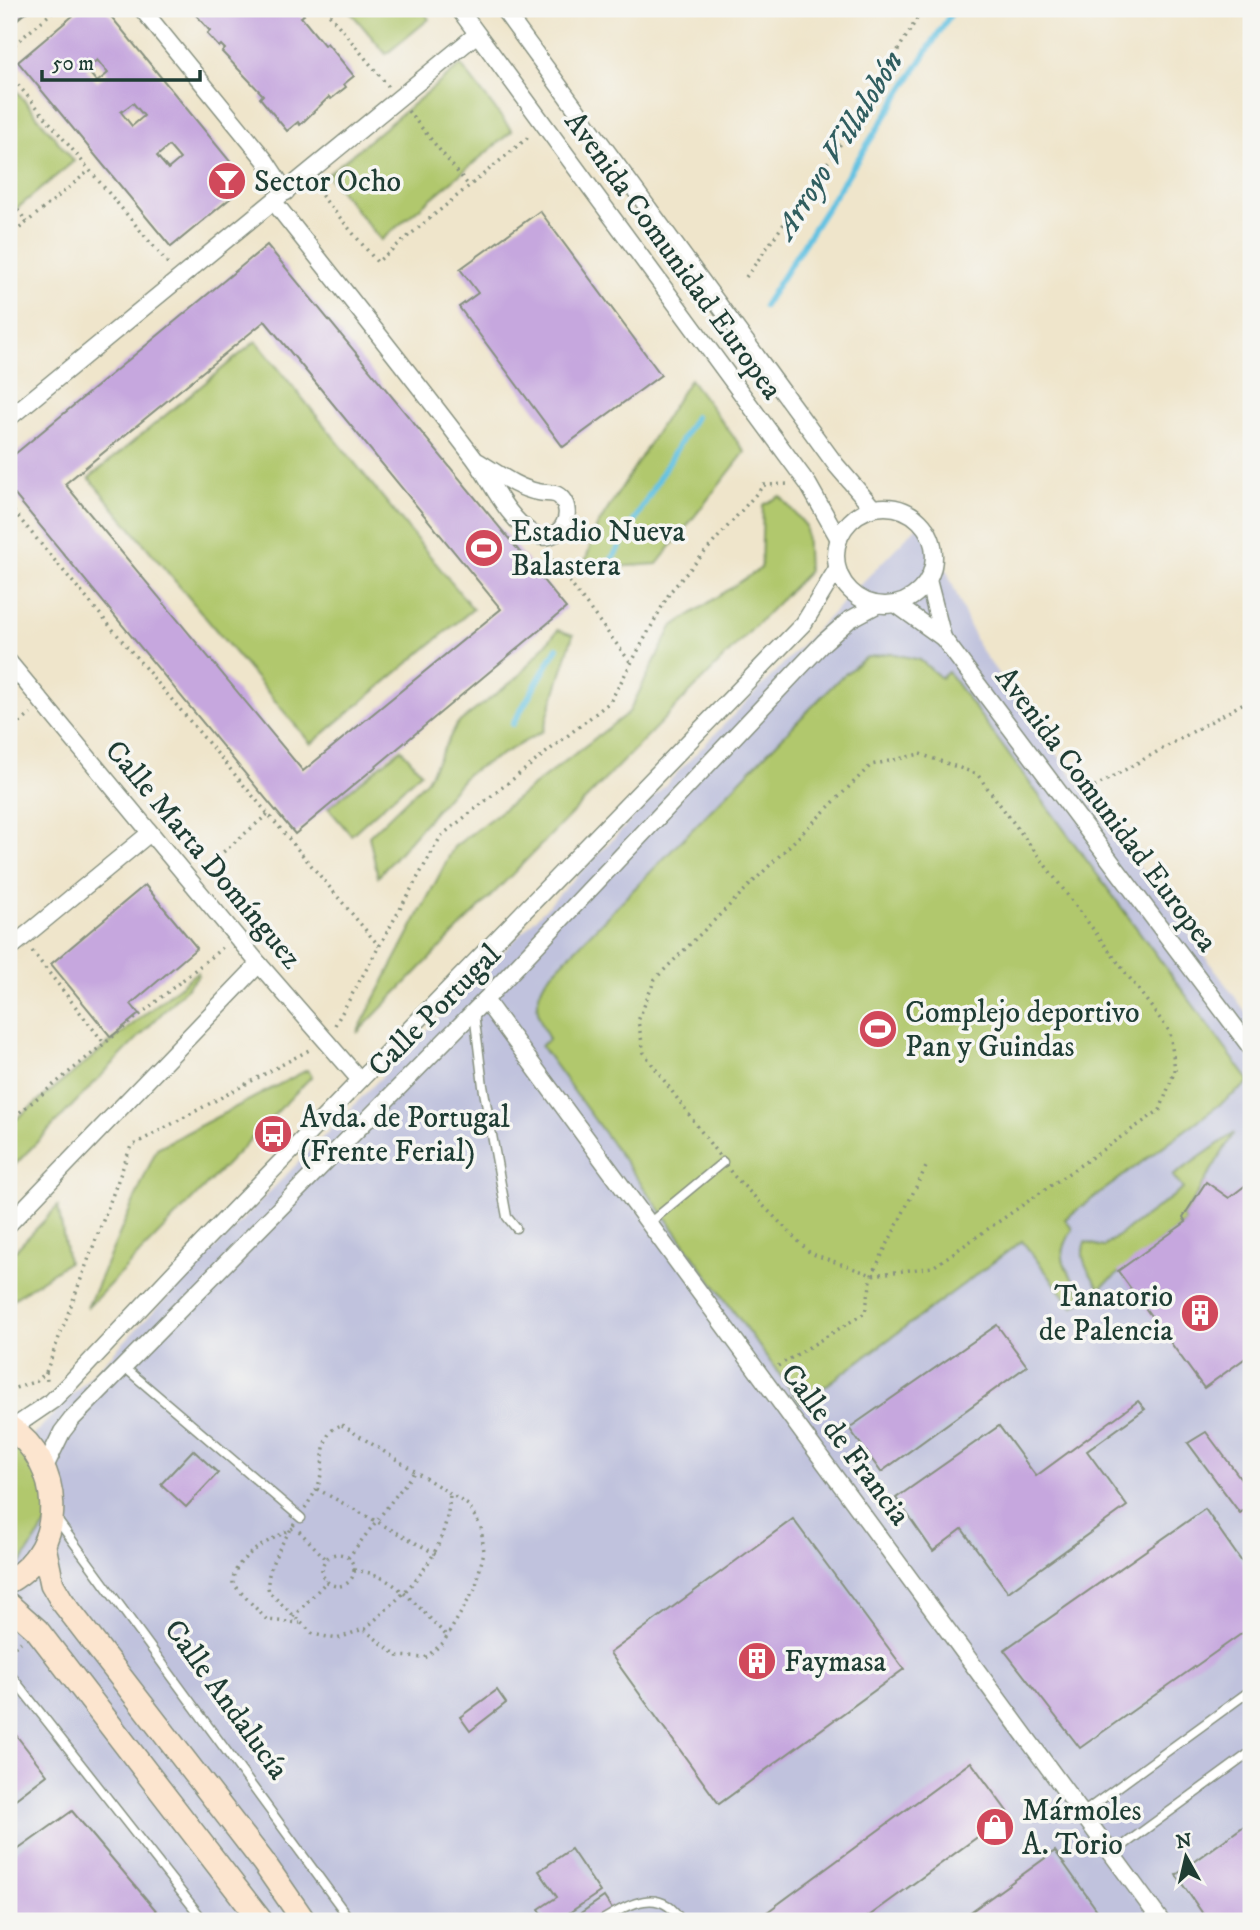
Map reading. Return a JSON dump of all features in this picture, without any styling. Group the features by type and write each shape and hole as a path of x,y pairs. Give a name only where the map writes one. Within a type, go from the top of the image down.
{"main road":[{"path":"9,1581 21,1574 44,1546 53,1514 52,1490 45,1467 33,1447 10,1428"},
{"path":"44,1546 52,1584 62,1601 264,1863 304,1921"},
{"path":"9,1605 37,1630 261,1921"}],"street":[{"path":"142,9 265,160 280,197 477,461 520,523 535,535 555,535 562,528 567,516 563,500 555,493 538,492 518,486 477,461"},
{"name":"Avenida Comunidad Europea","path":"459,9 808,484 839,539"},
{"name":"Avenida Comunidad Europea","path":"503,9 836,465 873,508"},
{"path":"9,418 477,34"},
{"path":"873,508 901,509 923,524 934,552 929,580 909,600 897,605 877,605 852,593 837,569 839,539 853,520 873,508"},
{"name":"Calle Portugal","path":"10,1428 52,1401 67,1386 804,623 837,569"},
{"name":"Avenida Comunidad Europea","path":"929,580 943,638"},
{"name":"Calle Portugal","path":"45,1467 67,1425 123,1366 480,1006 824,642 849,620 877,605"},
{"name":"Avenida Comunidad Europea","path":"897,605 943,638 1251,1048"},
{"name":"Calle Marta Domínguez","path":"9,662 236,937 360,1080"},
{"path":"9,949 150,833"},
{"path":"9,1224 259,964"},
{"name":"Calle de Francia","path":"480,1006 648,1224 1084,1812 1161,1921"}],"lane":[{"path":"480,1006 483,1086 508,1217 516,1228"},
{"path":"648,1224 723,1162"},
{"path":"123,1366 301,1518"},
{"name":"Calle Andalucía","path":"53,1514 351,1921"},
{"path":"9,1673 204,1921"},
{"path":"1084,1812 1251,1690"},
{"path":"1113,1853 1251,1752"},
{"path":"601,1921 639,1900 653,1898 665,1904 681,1921"}],"path":[{"path":"9,48 56,9"},
{"path":"325,9 469,186"},
{"path":"746,277 838,148 923,9"},
{"path":"9,74 179,277"},
{"path":"305,176 377,262 543,124"},
{"path":"9,237 90,170"},
{"path":"9,199 27,222"},
{"path":"46,1372 131,1146 326,1041 440,836 610,702 670,592 764,485 808,484"},
{"path":"9,506 379,946"},
{"path":"535,535 631,663"},
{"path":"1068,802 1251,699"},
{"path":"9,732 43,704"},
{"path":"920,754 977,774 1170,1032 1175,1070 1160,1110 933,1267 872,1275 810,1253 723,1162 644,1053 638,1021 654,979 871,765 920,754"},
{"path":"190,881 268,814"},
{"path":"9,1121 236,937"},
{"path":"22,939 104,1043"},
{"path":"761,1377 865,1313 872,1275 926,1167"},
{"path":"365,1629 398,1656 408,1659 425,1658 432,1654 447,1636 475,1590 483,1563 485,1541 481,1527 468,1505 450,1493 415,1470 342,1425 327,1433 324,1470 317,1489 272,1561 267,1575 273,1598 313,1634 329,1639 347,1637 365,1629 403,1594 436,1554 449,1513 450,1493"},
{"path":"348,1558 415,1470"},
{"path":"317,1489 436,1554"},
{"path":"295,1527 327,1560"},
{"path":"295,1527 260,1545 236,1570 233,1584 267,1620 300,1623"},
{"path":"339,1555 348,1558 354,1571 351,1580 342,1586 327,1581 323,1569 327,1560 339,1555"},
{"path":"354,1571 378,1576 403,1594 447,1636"},
{"path":"293,1616 327,1581"}],"shaded area":[{"path":"925,518 978,646 1251,1019 1251,1921 9,1921 9,1460"}],"green space":[{"path":"348,9 422,9 429,19 386,54"},
{"path":"461,65 512,131 381,240 327,175"},
{"path":"9,82 74,161 9,215"},
{"name":"Estadio Nueva Balastera","path":"256,341 473,609 311,744 89,478"},
{"path":"690,379 745,452 657,564 583,569 596,528"},
{"path":"780,496 806,526 808,572 357,1033 454,847 629,712 672,627 761,568 763,505"},
{"path":"558,630 573,635 543,731 467,774 378,877 369,836 427,780 457,724 518,677"},
{"name":"Complejo deportivo Pan y Guindas","path":"890,653 920,660 941,678 948,672 1250,1082 1065,1219 1073,1229 1066,1241 1063,1259 1083,1300 1073,1307 1022,1241 801,1404 541,1046 549,1039 539,1017 538,1003 546,979 839,679 865,658"},
{"path":"401,749 421,772 351,835 328,808"},
{"path":"197,972 199,975 9,1171 9,1125"},
{"path":"307,1070 312,1076 87,1308 157,1148"},
{"path":"1234,1133 1183,1217 1186,1222 1099,1288 1084,1260 1085,1242 1103,1247 1183,1189 1173,1176"},
{"path":"58,1206 68,1262 9,1302 9,1257"},
{"path":"9,1427 33,1447 53,1514 9,1581"}],"building":[{"path":"9,9 30,9 9,26"},
{"path":"81,9 105,9 242,176 238,179 244,187 171,247 18,62","holes":["97,60 108,73 97,82 86,69","133,103 144,116 132,126 121,112","169,146 180,159 168,169 157,156"]},
{"path":"191,9 299,9 304,15 301,17 354,76 344,84 346,87 331,99 329,97 300,125 298,122 287,131 260,98 263,95 222,52 225,49 221,45 219,47 207,34 210,31"},
{"path":"540,211 661,375 563,447 459,307 478,293 460,269"},
{"name":"Estadio Nueva Balastera","path":"267,245 566,608 295,834 9,488 9,459","holes":["265,321 501,609 303,771 65,484"]},
{"path":"145,885 197,948 131,1004 139,1014 111,1037 51,964"},
{"name":"Tanatorio de Palencia","path":"1251,1181 1251,1354 1204,1388 1118,1271 1186,1222 1183,1217 1206,1182 1229,1198"},
{"path":"997,1325 1027,1366 881,1472 849,1428"},
{"path":"1138,1401 1145,1409 1087,1451 1127,1506 1008,1592 962,1529 933,1551 896,1498 999,1426 1036,1476"},
{"path":"1206,1432 1251,1492 1251,1505 1240,1513 1188,1443"},
{"path":"193,1450 218,1473 186,1507 161,1484"},
{"path":"1205,1509 1251,1575 1251,1627 1080,1748 1004,1650"},
{"name":"Faymasa","path":"793,1519 904,1669 719,1804 610,1653"},
{"path":"497,1690 506,1703 470,1731 460,1717"},
{"path":"9,1726 47,1775 9,1804"},
{"path":"971,1762 1009,1814 862,1921 755,1921"},
{"path":"72,1811 165,1921 72,1921 69,1917 63,1921 9,1921 9,1856"},
{"path":"1251,1821 1251,1921 1208,1921 1176,1875"},
{"path":"571,1849 600,1892 557,1921 547,1921 539,1909 557,1897 539,1871"},
{"path":"1055,1851 1099,1913 1087,1921 958,1921"},
{"path":"604,1897 620,1921 569,1921"}],"waterway":[{"name":"Arroyo Villalobón","path":"764,306 954,9"},
{"name":"Arroyo Villalobón","path":"605,571 695,417"},
{"name":"Arroyo Villalobón","path":"513,724 557,648"}],"place":[{"name":"Sector Ocho","path":"227,181"},
{"name":"Estadio Nueva Balastera","path":"484,548"},
{"name":"Complejo deportivo Pan y Guindas","path":"878,1029"},
{"name":"Avda. de Portugal (Frente Ferial)","path":"273,1134"},
{"name":"Tanatorio de Palencia","path":"1200,1313"},
{"name":"Faymasa","path":"757,1661"},
{"name":"Mármoles A. Torio","path":"995,1827"}]}
